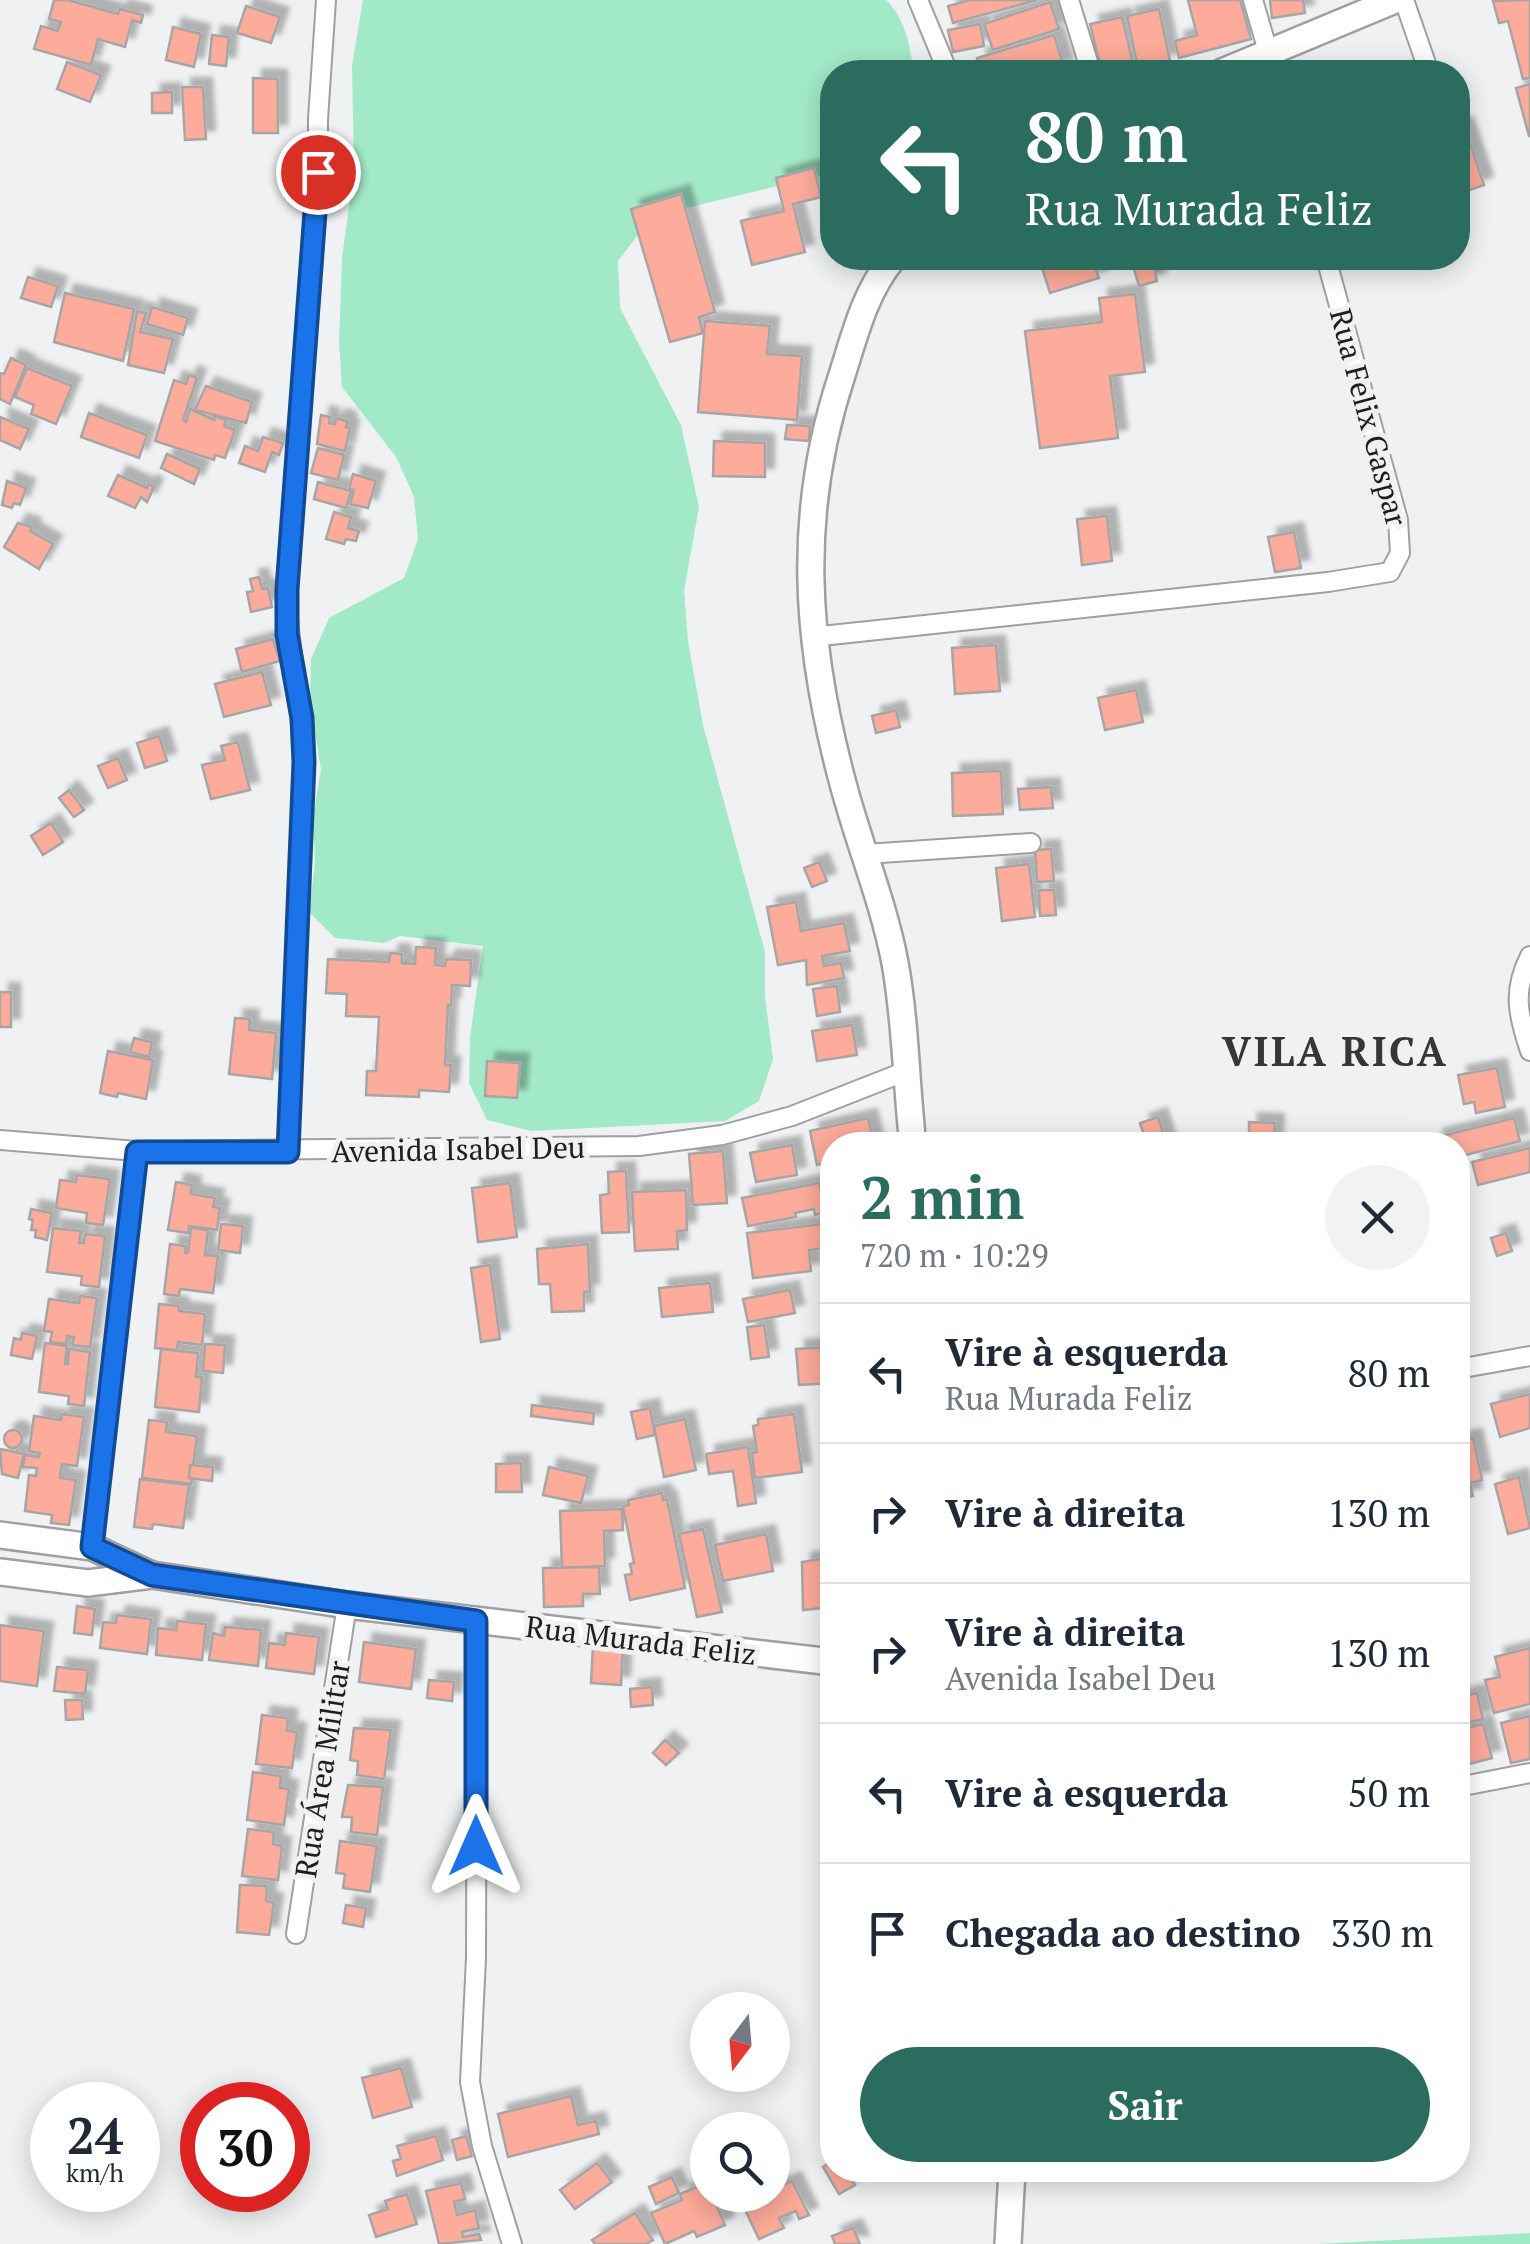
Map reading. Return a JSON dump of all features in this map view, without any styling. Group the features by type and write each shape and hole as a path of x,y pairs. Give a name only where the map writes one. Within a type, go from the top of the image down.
{"street":[{"path":"288,1152 304,762 302,718 287,634 287,589 318,172 326,0"},
{"path":"918,0 943,60"},
{"path":"1069,0 1086,60"},
{"path":"1253,0 1270,60"},
{"path":"1275,60 1395,0"},
{"path":"1404,0 1426,60"},
{"path":"885,270 868,295 830,411 818,475 810,598 812,637 830,735 882,907 894,964 911,1132"},
{"name":"Rua Felix Gaspar","path":"812,637 1328,582 1390,572 1400,552 1401,537 1329,270"},
{"path":"865,854 1031,843"},
{"path":"1530,956 1521,974 1516,1004 1530,1051"},
{"name":"Avenida Isabel Deu","path":"0,1140 137,1152 536,1149 682,1141 722,1135 792,1116 904,1072"},
{"path":"92,1547 137,1152"},
{"path":"1470,1367 1530,1356"},
{"name":"Rua Murada Feliz","path":"0,1535 92,1547 152,1575"},
{"name":"Rua Murada Feliz","path":"0,1572 88,1583 152,1575 347,1605 820,1661"},
{"name":"Rua Área Militar","path":"296,1934 347,1605"},
{"path":"476,1621 476,1958 470,2082 482,2146 512,2244"},
{"path":"1470,1785 1530,1773"},
{"path":"1008,2244 1011,2182"}],"green space":[{"path":"363,0 886,0 906,33 912,60 820,60 820,176 686,208 646,224 618,261 620,308 681,425 699,507 684,591 688,641 703,725 765,952 765,997 773,1059 759,1101 725,1121 531,1131 487,1120 469,1083 470,1037 483,946 400,936 384,943 335,938 309,912 315,863 313,817 321,769 310,701 311,659 329,618 404,578 418,539 414,497 396,457 342,387 342,258 354,170 352,66"},
{"path":"1530,2233 1530,2244 1316,2244"}],"building":[{"path":"54,0 118,14 120,9 143,15 141,23 132,20 125,47 98,39 91,65 34,49 41,26 58,31 61,22 49,19"},
{"path":"970,0 1037,0 953,23 948,6"},
{"path":"1188,0 1240,0 1251,39 1179,58 1175,41 1197,35"},
{"path":"1270,0 1303,0 1305,13 1272,18"},
{"path":"1530,0 1530,78 1523,79 1508,21 1499,23 1493,1"},
{"path":"1050,2 1059,29 993,50 984,24"},
{"path":"246,6 280,17 271,43 237,33"},
{"path":"1159,9 1170,60 1136,60 1127,16"},
{"path":"1122,17 1132,60 1099,60 1090,24"},
{"path":"980,24 984,46 953,52 948,30"},
{"path":"173,27 201,34 194,67 166,60"},
{"path":"212,35 229,37 226,66 209,64"},
{"path":"1054,35 1062,60 978,60"},
{"path":"67,62 101,75 90,102 57,89"},
{"path":"253,78 278,79 278,133 253,133"},
{"path":"1530,84 1530,136 1529,136 1516,88"},
{"path":"182,87 203,87 206,139 185,140"},
{"path":"172,92 172,113 152,113 152,93"},
{"path":"1470,144 1484,185 1470,190"},
{"path":"814,168 820,197 793,204 805,252 752,265 741,221 784,211 776,178"},
{"path":"681,194 715,312 699,317 703,333 670,342 631,209"},
{"path":"1043,270 1096,270 1099,278 1050,293"},
{"path":"1134,270 1161,270 1155,271 1157,281 1139,286"},
{"path":"28,277 58,286 51,307 21,298"},
{"path":"65,293 134,309 123,361 54,342"},
{"path":"1135,294 1145,372 1110,376 1118,438 1040,448 1025,331 1102,322 1099,298"},
{"path":"152,307 188,318 183,335 147,324"},
{"path":"137,311 146,313 140,332 173,339 164,373 128,365"},
{"path":"705,321 770,326 767,354 802,356 797,420 698,412"},
{"path":"11,358 26,365 10,404 0,399 0,373 4,374"},
{"path":"27,368 72,386 56,424 31,414 34,405 15,397"},
{"path":"189,375 197,378 183,420 186,422 190,409 214,420 215,416 226,420 224,426 235,430 225,458 215,455 214,460 155,441 174,380 186,384"},
{"path":"206,386 252,402 246,423 195,410"},
{"path":"89,413 147,435 139,458 81,437"},
{"path":"321,415 330,417 329,423 335,424 336,418 347,421 346,427 350,428 345,451 317,444"},
{"path":"0,417 29,429 20,449 0,440"},
{"path":"787,425 810,426 809,441 785,439"},
{"path":"263,437 283,443 279,455 272,452 265,472 239,463 245,446 258,451"},
{"path":"714,441 765,443 765,477 713,476"},
{"path":"318,448 344,455 338,480 311,473"},
{"path":"167,454 200,469 194,484 161,468"},
{"path":"353,474 376,481 368,508 350,504"},
{"path":"118,475 147,488 148,484 154,487 147,502 141,497 135,508 108,496"},
{"path":"7,481 26,488 20,505 14,503 12,508 2,505"},
{"path":"318,482 351,491 346,508 314,499"},
{"path":"334,512 351,517 348,528 359,531 356,541 346,539 344,544 326,539"},
{"path":"1107,516 1112,561 1082,565 1077,519"},
{"path":"18,523 32,527 30,531 53,544 39,569 4,547"},
{"path":"1294,532 1301,568 1275,572 1268,537"},
{"path":"259,577 262,589 268,588 272,607 251,612 247,592 253,591 250,579"},
{"path":"273,639 280,661 242,672 236,649"},
{"path":"996,645 1000,691 955,694 952,648"},
{"path":"262,672 271,705 224,717 215,684"},
{"path":"1136,690 1143,722 1105,730 1098,698"},
{"path":"896,710 900,727 876,733 872,716"},
{"path":"159,736 167,761 145,768 137,743"},
{"path":"238,742 250,790 211,799 202,765 225,760 221,746"},
{"path":"118,758 127,780 108,788 98,766"},
{"path":"1001,771 1003,814 953,816 952,773"},
{"path":"1051,787 1053,808 1020,810 1018,789"},
{"path":"69,790 84,810 74,817 59,798"},
{"path":"51,823 63,842 43,855 31,836"},
{"path":"1051,849 1054,881 1037,882 1035,850"},
{"path":"819,862 827,881 812,887 804,868"},
{"path":"1029,864 1035,917 1002,921 996,868"},
{"path":"1039,890 1054,890 1056,915 1040,916"},
{"path":"796,902 801,931 844,923 850,951 822,956 824,966 841,963 844,978 807,985 806,960 778,965 767,907"},
{"path":"416,947 436,948 435,965 445,966 446,959 471,960 470,986 452,985 451,1006 448,1005 445,1065 451,1065 449,1092 419,1090 419,1097 366,1095 367,1071 376,1071 379,1017 346,1016 347,994 326,993 328,959 389,962 390,953 402,954 402,963 415,964"},
{"path":"837,986 840,1012 817,1016 813,989"},
{"path":"0,992 11,992 11,1027 0,1027"},
{"path":"235,1018 250,1019 249,1030 276,1033 272,1079 229,1074"},
{"path":"852,1025 857,1055 817,1061 812,1031"},
{"path":"134,1038 152,1042 149,1057 130,1052"},
{"path":"108,1051 153,1060 146,1099 100,1093"},
{"path":"487,1061 520,1063 517,1098 485,1096"},
{"path":"1497,1068 1505,1107 1476,1113 1474,1102 1464,1104 1458,1075"},
{"path":"1158,1117 1163,1132 1143,1132 1140,1123"},
{"path":"868,1118 871,1132 820,1132 817,1165 810,1131"},
{"path":"1514,1118 1520,1141 1470,1154 1470,1132 1458,1132"},
{"path":"1249,1122 1275,1123 1275,1132 1249,1132"},
{"path":"792,1145 797,1175 756,1182 750,1153"},
{"path":"1530,1148 1530,1172 1478,1185 1472,1162"},
{"path":"723,1151 727,1203 693,1205 689,1154"},
{"path":"626,1171 629,1232 602,1233 600,1195 609,1194 608,1172"},
{"path":"77,1175 110,1179 103,1225 86,1223 87,1213 56,1208 60,1180 76,1182"},
{"path":"176,1182 192,1185 191,1194 215,1198 213,1207 220,1208 217,1230 189,1226 188,1233 168,1230"},
{"path":"510,1183 517,1237 478,1242 472,1188"},
{"path":"819,1183 820,1214 815,1215 814,1209 795,1213 796,1217 748,1226 742,1198"},
{"path":"686,1190 687,1230 677,1231 678,1249 635,1251 632,1192"},
{"path":"31,1209 52,1213 47,1240 35,1237 36,1230 31,1230"},
{"path":"221,1224 243,1226 240,1253 218,1250"},
{"path":"820,1224 820,1249 809,1250 811,1271 753,1278 747,1233"},
{"path":"53,1228 81,1231 79,1243 84,1243 85,1234 105,1236 99,1287 81,1285 82,1276 47,1272"},
{"path":"191,1228 208,1230 205,1255 218,1256 213,1293 180,1289 179,1296 164,1294 170,1244 186,1246 188,1253"},
{"path":"1506,1233 1512,1251 1497,1256 1491,1238"},
{"path":"588,1244 590,1292 584,1292 584,1311 552,1312 550,1284 539,1284 537,1249"},
{"path":"490,1265 500,1339 481,1342 471,1268"},
{"path":"710,1283 713,1312 662,1317 659,1288"},
{"path":"790,1290 795,1313 748,1322 743,1299"},
{"path":"80,1296 97,1298 90,1347 72,1345 74,1337 67,1336 66,1344 50,1342 52,1332 44,1331 49,1299 79,1303"},
{"path":"159,1304 205,1314 202,1345 178,1342 177,1350 155,1348"},
{"path":"764,1325 769,1357 751,1359 747,1327"},
{"path":"22,1333 37,1336 32,1359 11,1355 14,1338 21,1340"},
{"path":"45,1343 67,1346 65,1364 69,1349 90,1352 84,1406 68,1404 69,1396 39,1392"},
{"path":"205,1344 225,1345 223,1373 203,1371"},
{"path":"820,1348 820,1384 799,1385 796,1349"},
{"path":"161,1349 198,1353 196,1377 202,1377 199,1412 155,1407"},
{"path":"1530,1394 1530,1428 1500,1437 1491,1404"},
{"path":"532,1405 594,1413 593,1424 531,1416"},
{"path":"650,1408 655,1435 637,1439 631,1412"},
{"path":"62,1414 84,1417 77,1466 62,1464 60,1478 76,1480 69,1525 51,1523 52,1515 25,1511 29,1475 36,1476 37,1468 23,1467 25,1455 39,1457 40,1453 29,1451 34,1416 61,1420"},
{"path":"794,1414 802,1472 755,1478 753,1426 758,1425 758,1419"},
{"path":"685,1419 696,1470 664,1477 654,1426"},
{"path":"149,1420 167,1422 166,1432 197,1436 191,1484 142,1478"},
{"path":"13,1430 22,1439 13,1448 4,1439"},
{"path":"1473,1438 1482,1480 1470,1483"},
{"path":"748,1447 756,1503 738,1506 733,1471 709,1474 706,1454"},
{"path":"0,1449 24,1454 18,1478 2,1474"},
{"path":"521,1463 522,1492 496,1492 496,1464"},
{"path":"190,1465 213,1467 212,1481 189,1478"},
{"path":"549,1467 588,1476 581,1503 543,1495"},
{"path":"1519,1477 1530,1528 1508,1534 1495,1484"},
{"path":"140,1479 189,1485 183,1528 153,1524 152,1529 134,1527"},
{"path":"662,1493 663,1500 667,1499 685,1588 630,1600 625,1575 632,1574 630,1564 634,1563 623,1506 629,1505 628,1500"},
{"path":"622,1509 623,1530 604,1531 605,1566 562,1568 560,1511"},
{"path":"703,1529 722,1612 697,1617 679,1534"},
{"path":"766,1534 773,1571 723,1581 715,1545"},
{"path":"820,1559 820,1608 803,1610 802,1562"},
{"path":"599,1567 600,1594 583,1594 583,1606 544,1607 543,1568"},
{"path":"77,1606 95,1609 92,1635 74,1633"},
{"path":"117,1615 151,1619 147,1654 100,1648 103,1622 116,1623"},
{"path":"177,1621 206,1624 202,1660 156,1655 158,1628 176,1630"},
{"path":"0,1625 44,1631 37,1686 0,1681"},
{"path":"225,1627 261,1630 258,1666 209,1660 213,1633 224,1636"},
{"path":"286,1633 319,1637 314,1674 266,1668 269,1643 285,1645"},
{"path":"364,1642 416,1649 411,1689 359,1682"},
{"path":"593,1645 623,1647 621,1685 591,1683"},
{"path":"1530,1648 1530,1704 1494,1713 1485,1680 1500,1677 1495,1657"},
{"path":"57,1667 88,1670 85,1694 54,1691"},
{"path":"429,1680 454,1682 452,1701 427,1698"},
{"path":"652,1687 653,1705 631,1707 630,1689"},
{"path":"1477,1693 1483,1719 1470,1722 1470,1695"},
{"path":"65,1700 82,1700 83,1719 66,1720"},
{"path":"262,1715 288,1718 287,1731 297,1732 292,1768 256,1764"},
{"path":"1530,1716 1530,1759 1511,1763 1501,1723"},
{"path":"1483,1724 1492,1758 1470,1764 1470,1727"},
{"path":"354,1728 391,1730 384,1779 357,1775 358,1761 350,1760"},
{"path":"665,1740 679,1753 666,1765 653,1753"},
{"path":"253,1772 281,1776 280,1788 289,1789 284,1825 247,1820"},
{"path":"348,1785 383,1787 377,1835 351,1832 352,1817 342,1817"},
{"path":"248,1829 274,1832 273,1844 282,1846 278,1880 242,1876"},
{"path":"340,1841 377,1846 370,1892 343,1888 345,1874 336,1873"},
{"path":"240,1885 267,1886 266,1901 274,1903 269,1935 237,1932"},
{"path":"346,1905 366,1908 363,1927 343,1923"},
{"path":"401,2068 412,2107 373,2118 362,2078"},
{"path":"571,2096 578,2125 596,2121 599,2134 508,2157 498,2114"},
{"path":"436,2136 443,2160 397,2176 393,2161 401,2159 397,2146"},
{"path":"466,2136 472,2156 457,2160 452,2140"},
{"path":"597,2163 612,2182 575,2209 560,2190"},
{"path":"672,2177 679,2193 656,2204 649,2187"},
{"path":"790,2182 809,2215 799,2219 796,2211 779,2218 784,2228 759,2239 746,2212 790,2212"},
{"path":"832,2182 853,2182 855,2185 839,2194"},
{"path":"461,2183 465,2199 454,2202 457,2215 475,2210 479,2228 462,2232 463,2237 479,2234 481,2240 439,2244 426,2191"},
{"path":"690,2190 690,2212 719,2212 725,2225 697,2237 694,2231 665,2244 651,2213 682,2200 680,2194"},
{"path":"407,2194 417,2224 376,2237 369,2215 388,2209 385,2201"},
{"path":"635,2213 653,2240 646,2244 595,2244 592,2240"},
{"path":"853,2228 860,2244 835,2244 832,2236"}],"district":[{"name":"VILA RICA","path":"1335,1050"}],"route":[{"path":"318,172 287,589 287,634 302,718 304,762 288,1152 137,1152 92,1547 152,1575 476,1621 476,1846"}]}
